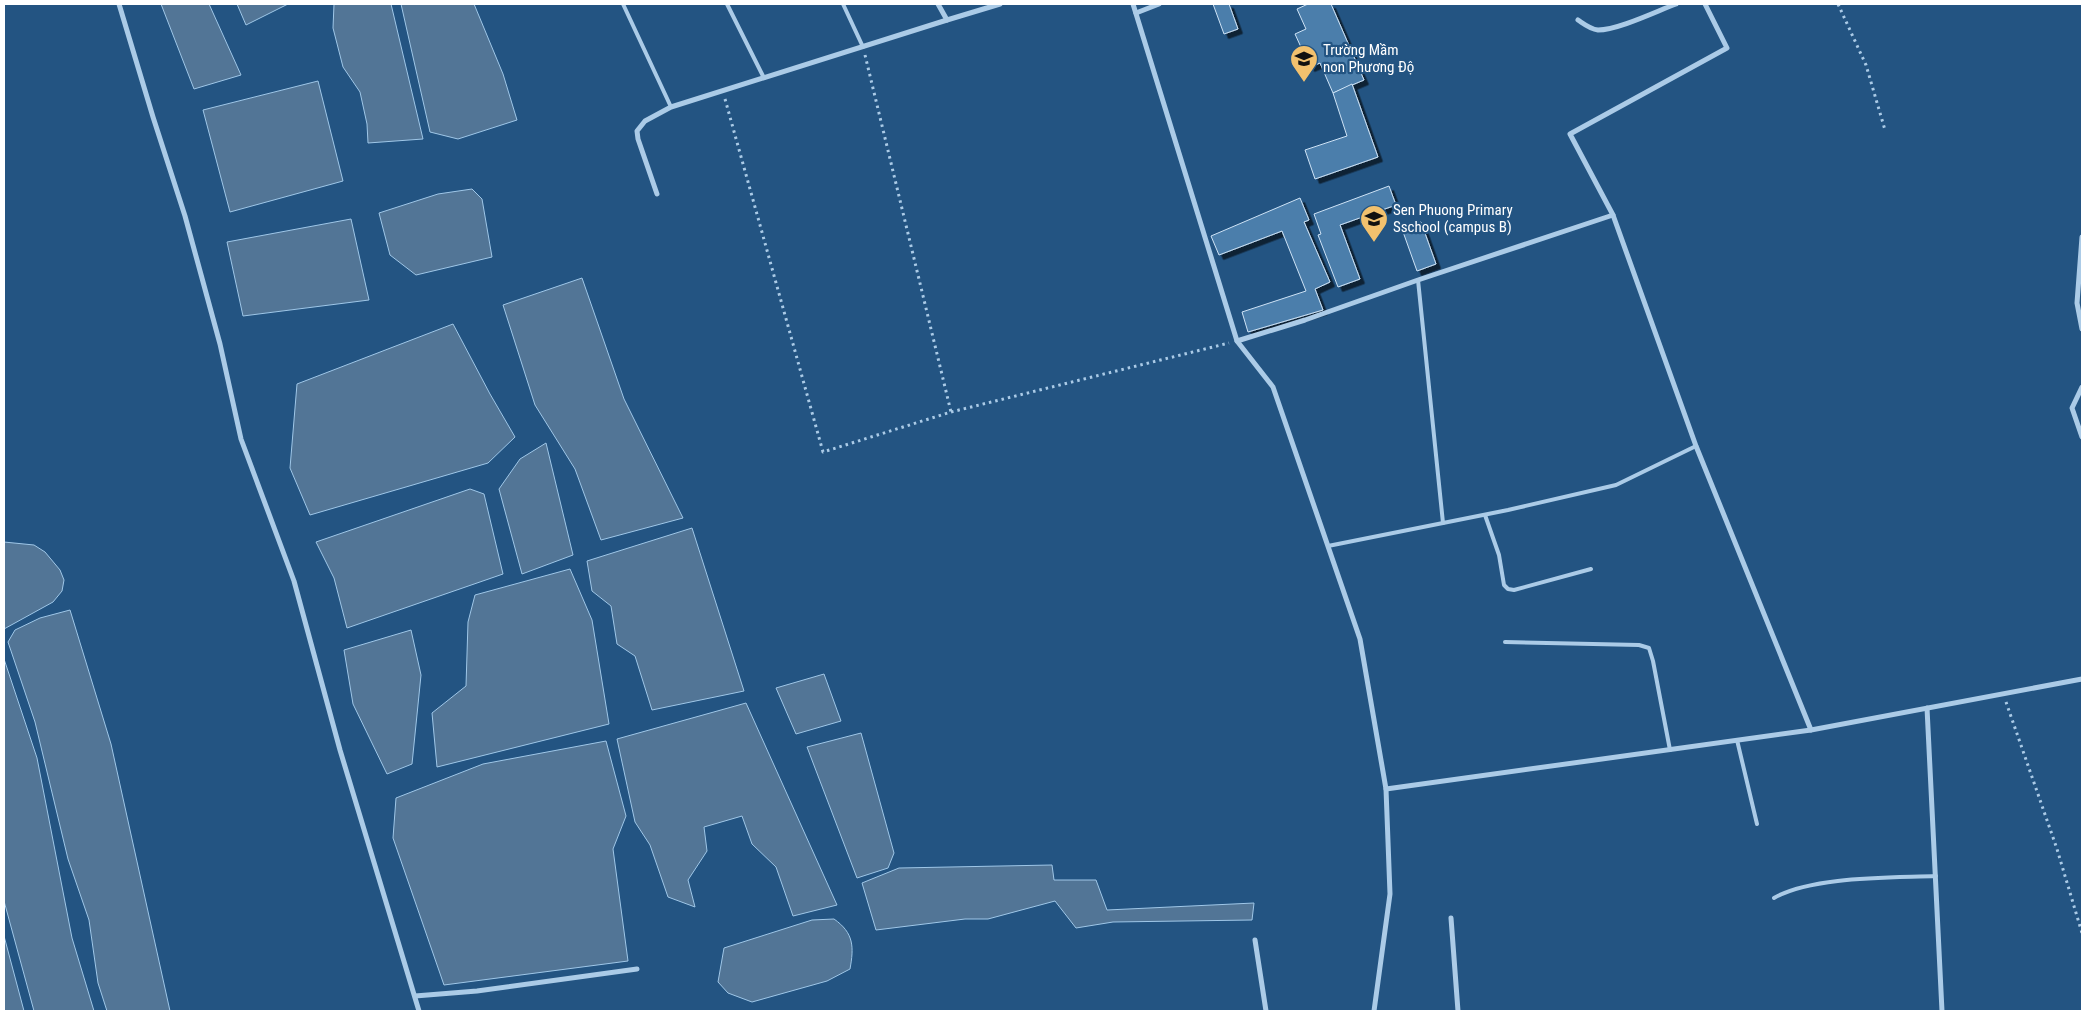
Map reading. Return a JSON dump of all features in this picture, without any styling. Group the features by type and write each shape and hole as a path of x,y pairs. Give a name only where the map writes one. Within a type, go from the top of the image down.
{"street":[{"path":"119,4 185,216 220,344 241,439 294,581 340,750 419,1011"},
{"path":"938,4 947,20"},
{"path":"658,194 638,139 637,131 645,121 671,107 1000,4"},
{"path":"1133,4 1237,341 1273,387 1360,640 1386,789 1390,894 1374,1011"},
{"path":"1136,13 1159,4"},
{"path":"1578,20 1589,28 1598,30 1612,28 1676,4"},
{"path":"1705,4 1727,48 1570,134 1613,215 1696,446 1811,730"},
{"path":"1237,341 1305,320 1613,215"},
{"path":"2082,237 2077,303 2082,329"},
{"path":"2082,387 2072,408 2082,437"},
{"path":"1386,789 1811,730 2082,679"},
{"path":"1927,708 1942,1011"},
{"path":"1451,918 1458,1011"},
{"path":"1256,940 1266,1011"},
{"path":"414,996 477,991 637,969"}],"lane":[{"path":"623,4 671,107"},
{"path":"727,4 764,78"},
{"path":"844,4 863,47"},
{"path":"1418,280 1443,523"},
{"path":"1328,546 1485,515 1616,485 1696,446"},
{"path":"1485,515 1499,555 1504,585 1508,589 1514,590 1591,569"},
{"path":"1505,642 1638,645 1649,648 1670,750"},
{"path":"1737,740 1757,824"},
{"path":"1774,898 1786,891 1810,885 1936,876"}],"path":[{"path":"1838,4 1866,65 1885,130"},
{"path":"863,47 951,412"},
{"path":"722,91 823,452 951,412 1237,341"},
{"path":"2003,694 2056,849 2082,933"}],"water":[{"path":"161,4 209,4 241,75 194,89"},
{"path":"237,4 288,4 246,25"},
{"path":"334,4 391,4 423,139 368,143 367,124 360,92 343,67 333,28"},
{"path":"401,4 474,4 503,74 517,120 458,139 430,132"},
{"path":"318,81 343,181 230,212 203,110"},
{"path":"472,189 482,199 492,257 416,275 390,255 379,213 438,194"},
{"path":"351,219 369,300 243,316 227,242"},
{"path":"582,278 624,399 683,518 601,540 575,469 535,405 503,305"},
{"path":"453,324 515,437 488,463 310,515 290,468 297,384"},
{"path":"546,443 573,555 522,574 499,489 520,459"},
{"path":"470,489 484,494 503,574 347,628 334,578 316,542"},
{"path":"692,528 744,691 652,710 635,656 617,644 611,606 592,591 587,561"},
{"path":"4,542 34,545 45,552 60,570 64,580 62,591 53,602 4,629"},
{"path":"570,569 592,620 609,724 437,767 432,713 466,686 468,622 475,595"},
{"path":"70,610 111,744 170,1011 107,1011 98,983 89,920 68,859 35,722 8,642 15,630 40,618"},
{"path":"411,630 421,675 412,764 387,774 353,704 344,650"},
{"path":"4,659 37,758 72,938 94,1011 34,1011 4,901"},
{"path":"824,674 841,721 796,734 776,688"},
{"path":"746,703 837,905 793,916 776,867 752,844 742,816 704,827 707,851 688,880 695,907 668,897 650,845 635,822 617,739"},
{"path":"861,733 894,853 888,868 857,878 807,747"},
{"path":"606,741 626,816 613,849 628,961 444,985 393,838 396,798 483,764"},
{"path":"1052,865 1054,880 1096,880 1107,910 1254,903 1252,920 1113,922 1076,928 1055,901 988,919 965,919 876,930 862,883 899,868"},
{"path":"834,919 846,930 851,941 850,969 827,981 752,1002 728,993 718,982 724,948 812,920"},
{"path":"4,936 24,1011 4,1011"}],"building":[{"path":"1213,4 1229,4 1238,29 1224,34"},
{"path":"1308,4 1331,4 1364,80 1333,93 1320,63 1310,67 1295,34 1306,29 1297,9"},
{"path":"1352,84 1378,157 1315,179 1305,150 1347,136 1333,93"},
{"path":"1389,186 1396,205 1340,225 1360,279 1338,287 1318,235 1321,234 1314,214"},
{"path":"1300,198 1309,220 1304,222 1330,282 1315,289 1323,310 1248,332 1242,312 1306,291 1282,231 1219,255 1211,236"},
{"path":"1421,222 1436,264 1417,271 1402,229"}],"place":[{"name":"Trường Mầm non Phương Độ","path":"1304,83"},
{"name":"Sen Phuong Primary Sschool (campus B)","path":"1374,243"}]}
